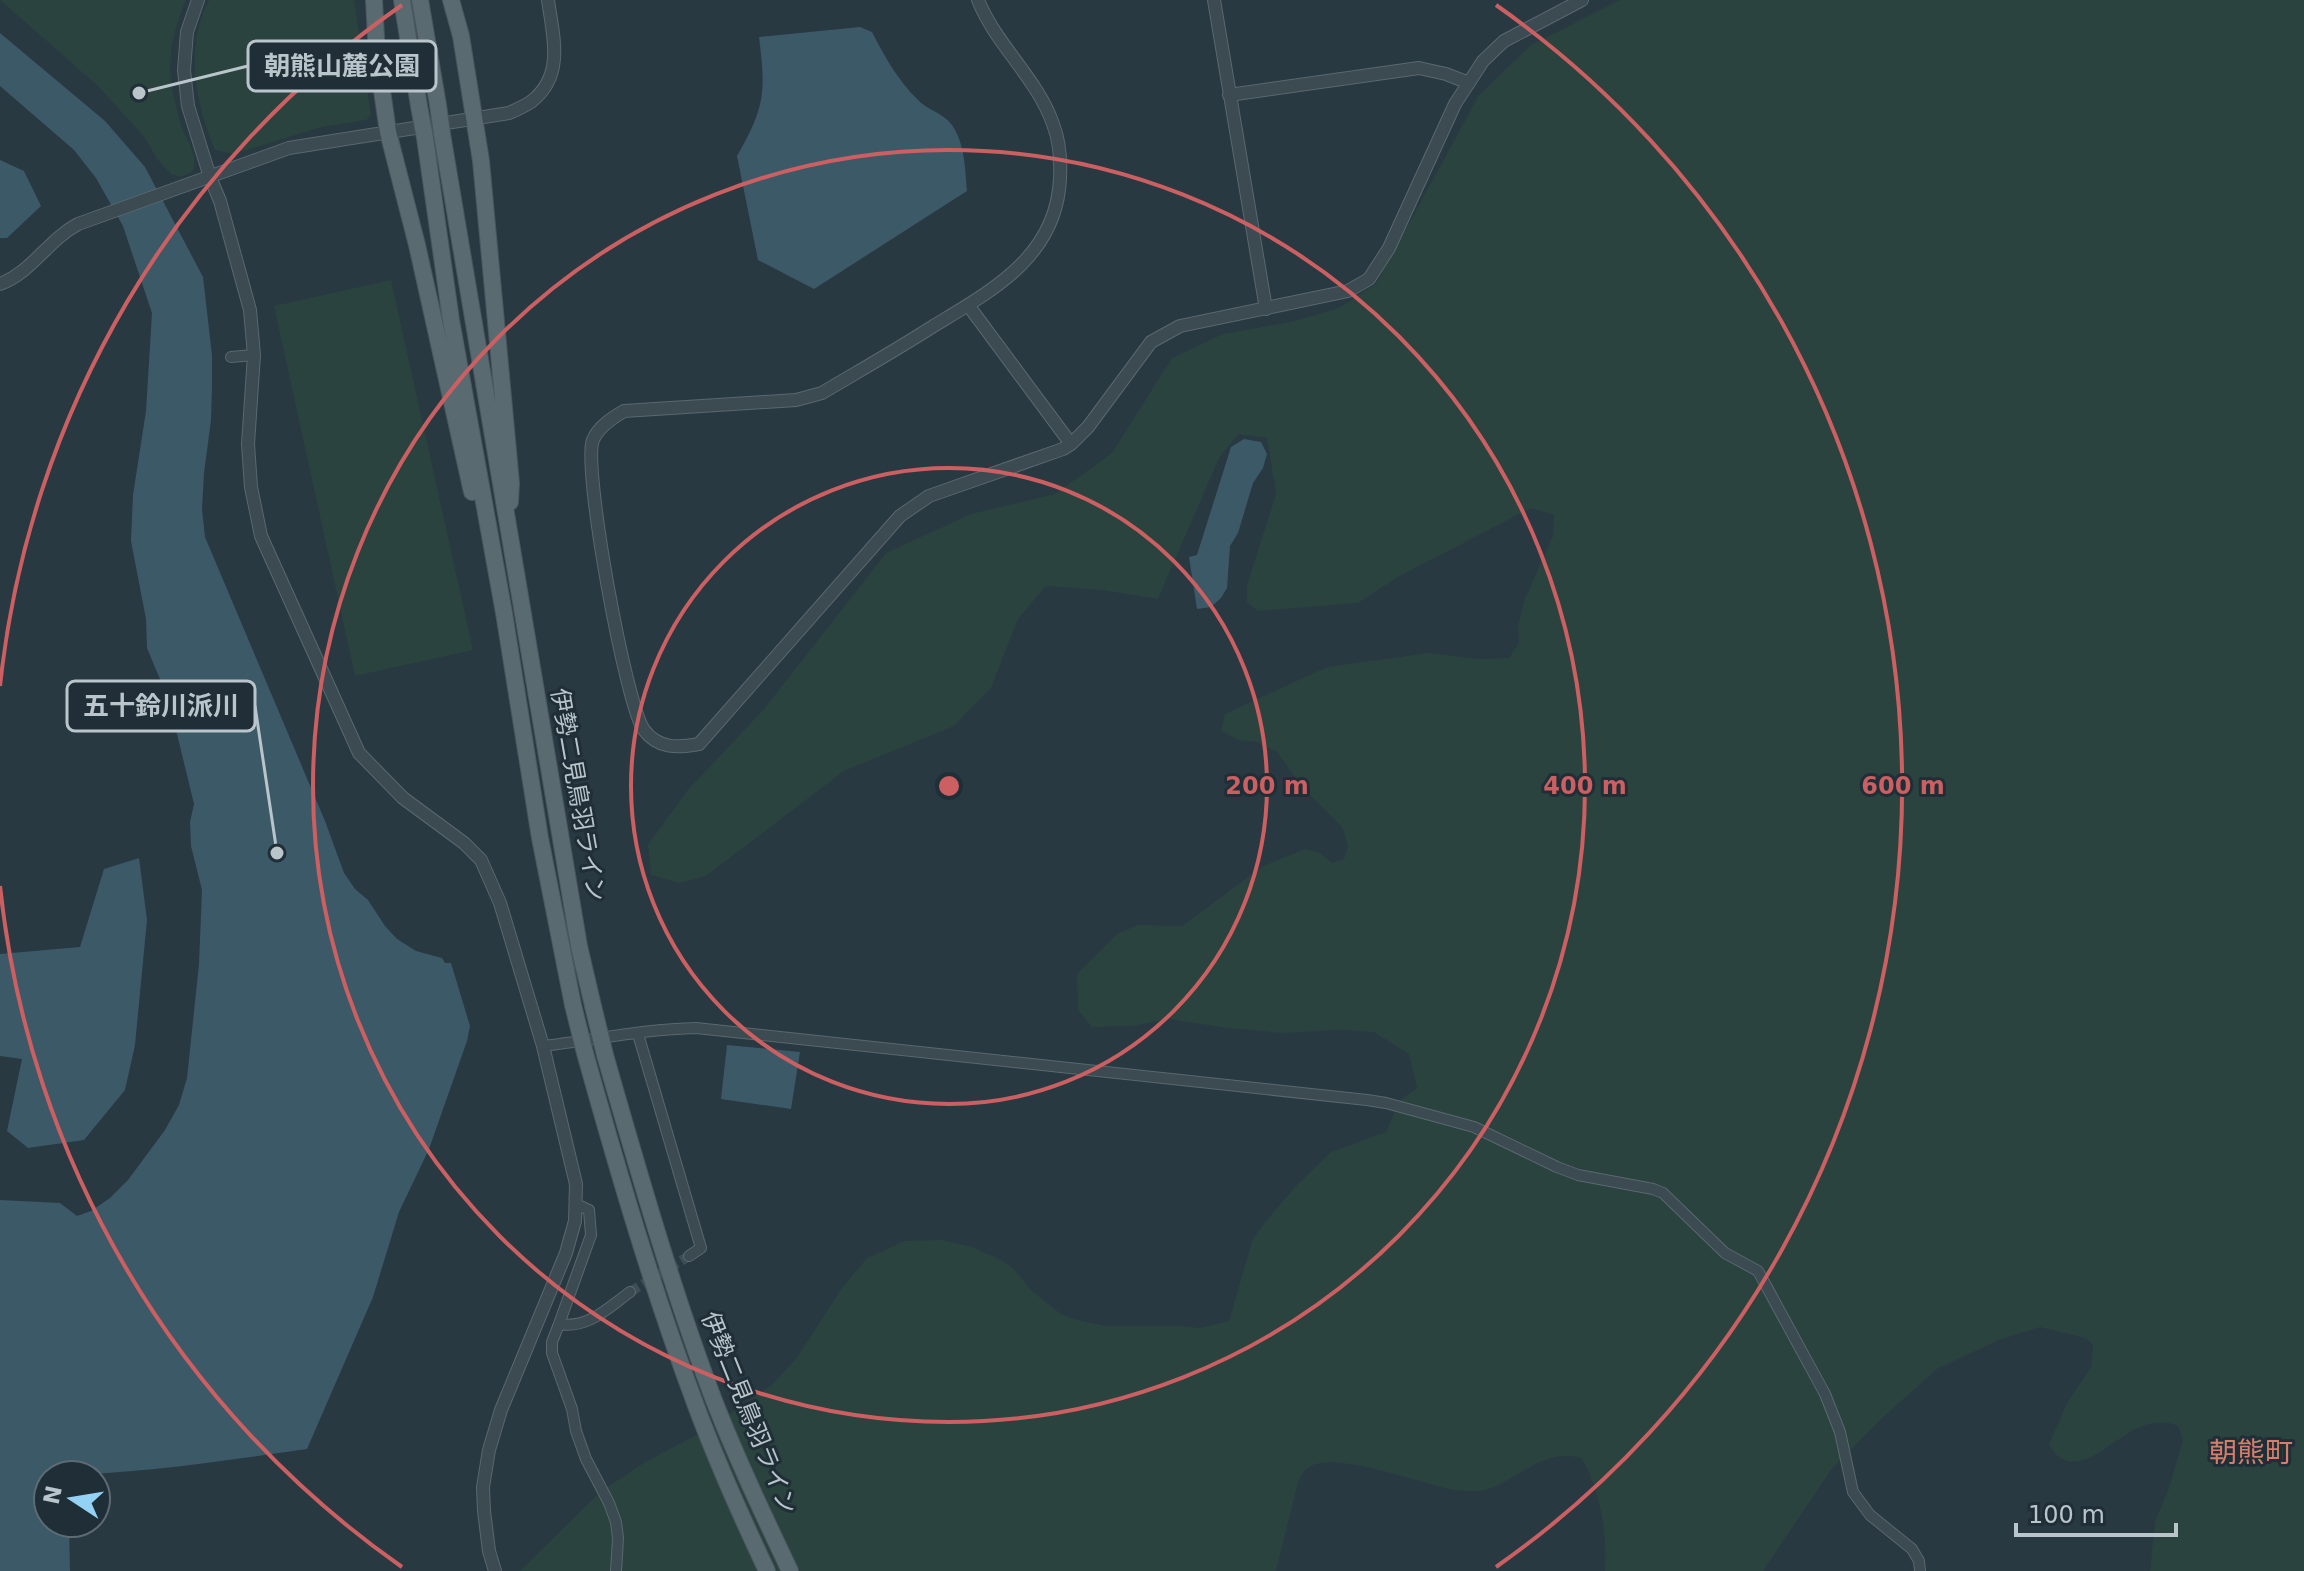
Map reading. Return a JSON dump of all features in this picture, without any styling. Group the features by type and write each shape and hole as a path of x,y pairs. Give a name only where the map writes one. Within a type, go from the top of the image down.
{"main road":[{"path":"374,0 377,56 388,132 410,216 486,555 504,613"},
{"name":"伊勢二見鳥羽ライン","path":"402,0 451,320 504,613 540,838 573,1005 655,1290 695,1404 767,1571"},
{"name":"伊勢二見鳥羽ライン","path":"420,0 579,946 593,1006 670,1272 713,1398 790,1571"},
{"path":"451,0 476,119 511,483 509,534"},
{"path":"726,1479 756,1571"}],"street":[{"path":"198,0 187,32 184,70 188,106 220,201 250,310 254,355 248,444 251,487 261,536 359,753 403,798 464,843 481,860 500,903 543,1046 574,1172 575,1221 566,1253 501,1410 489,1450 483,1487 484,1511 495,1571"},
{"path":"0,284 22,273 62,233 93,218 289,148 509,113 531,102 545,86 554,67 555,49 548,0"},
{"path":"978,0 994,31 1048,111 1057,136 1060,167 1056,208 1037,246 1012,275 996,288 822,393 796,400 624,411 609,420 593,438 590,452 613,613 632,704 642,728 655,742 677,748 699,744 900,516 929,496 1071,444 1088,427 1151,342 1180,326 1348,291 1369,279 1389,248 1455,104 1483,61 1504,41 1582,0"},
{"path":"1214,0 1266,309"},
{"path":"1229,95 1419,68 1469,83"},
{"path":"968,305 1071,444"},
{"path":"231,357 254,355"},
{"path":"543,1046 655,1029 708,1029 1377,1101 1474,1127 1578,1175 1653,1189 1663,1193 1725,1253 1758,1271 1825,1394 1840,1432 1853,1492 1870,1515 1912,1549 1919,1561 1920,1571"},
{"path":"638,1034 701,1248 689,1256"},
{"path":"576,1204 589,1210 591,1235 552,1342 552,1353 586,1459 616,1522 616,1571"},
{"path":"559,1324 588,1321 630,1292"}],"green space":[{"path":"0,0 186,0 173,39 170,71 183,131 193,154 192,172 181,177 171,174 157,159 145,138 99,87"},
{"path":"209,0 354,0 371,115 366,120 321,127 234,154 215,150 202,113 195,75 197,37"},
{"path":"1620,0 2304,0 2304,1571 2150,1571 2155,1521 2169,1488 2183,1440 2178,1426 2151,1423 2079,1461 2068,1461 2058,1456 2049,1444 2067,1403 2091,1367 2093,1345 2085,1338 2040,1327 1999,1340 1937,1369 1831,1470 1763,1571 1605,1571 1604,1527 1598,1498 1581,1458 1567,1456 1543,1461 1498,1485 1474,1491 1440,1487 1356,1465 1319,1464 1306,1469 1299,1479 1276,1571 520,1571 601,1491 647,1461 704,1431 773,1384 798,1356 842,1288 867,1258 905,1241 942,1240 972,1247 999,1259 1013,1268 1031,1290 1061,1314 1077,1320 1106,1326 1200,1328 1229,1321 1253,1238 1272,1214 1331,1152 1386,1132 1400,1100 1417,1088 1409,1054 1374,1032 1282,1033 1169,1019 1132,1026 1092,1027 1078,1010 1077,974 1118,933 1139,925 1182,926 1263,866 1305,849 1320,853 1332,863 1344,859 1348,846 1342,827 1301,786 1277,752 1221,731 1225,714 1327,667 1429,653 1480,659 1509,658 1519,643 1518,627 1524,601 1553,536 1554,515 1531,508 1398,577 1358,603 1258,611 1247,602 1247,585 1276,494 1267,438 1238,434 1219,458 1158,599 1102,590 1046,586 1018,619 991,688 954,726 844,771 706,876 679,883 651,875 648,845 687,791 764,709 886,553 971,514 1055,494 1112,453 1172,358 1223,334 1295,321 1339,308 1376,284 1479,95 1531,45"},
{"path":"391,280 473,650 355,676 274,306"}],"water":[{"path":"860,27 872,32 892,67 921,103 952,125 962,148 967,191 814,289 758,260 737,156 761,99 759,37"},
{"path":"0,33 105,121 145,167 203,277 212,355 211,420 202,509 205,537 344,873 397,939 416,951 451,963 470,1026 429,1149 399,1212 373,1297 307,1449 112,1472 112,1459 32,1459 32,1539 69,1539 70,1571 0,1571 0,1200 60,1203 77,1216 91,1211 128,1180 165,1130 179,1105 187,1078 199,964 202,890 191,846 190,822 194,804 169,701 147,648 146,619 131,541 133,495 146,411 152,313 123,226 96,178 74,150 0,86"},
{"path":"0,160 24,171 41,206 7,238 0,238"},
{"path":"1244,439 1261,442 1267,454 1263,468 1253,483 1238,533 1230,546 1227,588 1211,607 1197,609 1189,557 1197,555 1231,447"},
{"path":"139,858 147,920 135,1045 125,1090 84,1140 28,1148 7,1131 22,1059 0,1056 0,954 80,947 104,869"},
{"path":"727,1045 800,1052 791,1109 721,1099"}],"tunnel":[{"path":"630,1292 689,1256"}],"place":[{"name":"朝熊山麓公園","path":"139,93"},
{"name":"五十鈴川派川","path":"277,853"}],"district":[{"name":"朝熊町","path":"2251,1452"}]}
